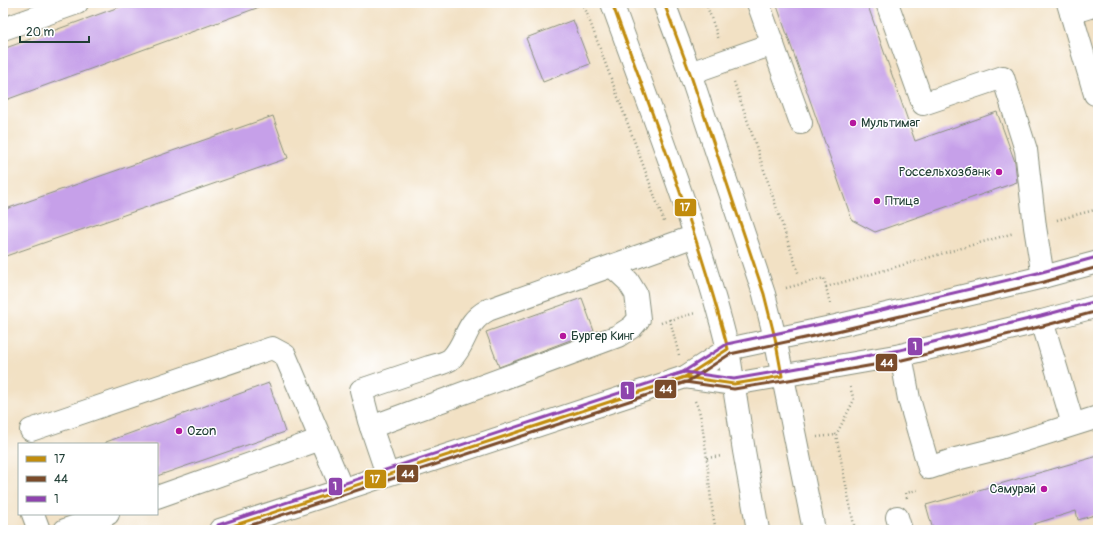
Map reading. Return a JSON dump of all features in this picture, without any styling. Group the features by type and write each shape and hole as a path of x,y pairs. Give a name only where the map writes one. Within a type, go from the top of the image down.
{"street":[{"path":"3,29 76,3"},
{"path":"612,3 695,236 718,306 728,349 758,530"},
{"path":"664,3 690,73 764,294 775,338 814,530"},
{"path":"758,3 801,123"},
{"path":"887,3 923,104 1003,78 1026,150 1034,227 1043,276"},
{"path":"1076,7 1095,94 1098,93"},
{"path":"690,73 773,44"},
{"path":"387,474 371,427 362,390 450,360 461,347 466,332 473,322 488,310 695,236"},
{"path":"220,530 685,377 728,349 836,326 1098,262"},
{"path":"371,427 618,336 632,327 639,319 636,294 628,281 612,266"},
{"path":"685,377 734,384 782,376 901,355 1098,306"},
{"path":"1042,321 1073,424"},
{"path":"31,430 272,348 285,354 342,490"},
{"path":"901,355 909,399 929,468 956,458 1000,448 1098,417"},
{"path":"158,497 320,439"},
{"path":"33,515 39,530"},
{"path":"65,530 105,515"}],"path":[{"path":"583,3 672,244"},
{"path":"706,3 799,275"},
{"path":"826,287 1098,209"},
{"path":"695,306 697,312 670,320 685,377 700,412 708,458 711,509 716,530"},
{"path":"844,364 854,400 836,435 855,530"}],"building":[{"path":"130,3 265,3 265,5 3,101 3,49"},
{"path":"776,3 867,3 915,141 997,112 1015,162 1017,182 875,232 852,220"},
{"path":"573,20 590,64 543,82 526,38"},
{"path":"273,116 288,158 3,257 3,210"},
{"path":"582,298 594,331 499,367 486,332"},
{"path":"269,383 285,432 158,476 158,443 106,442"},
{"path":"1098,456 1098,514 1078,520 1076,511 1034,524 1036,530 933,530 926,505"}],"transit line":[{"name":"17","path":"612,3 689,218 728,349 685,377 668,383"},
{"name":"17","path":"220,530 685,377 734,384 782,376 775,338 764,294 690,73 664,3"},
{"name":"1","path":"218,525 683,372 727,344 835,321 1042,272 1097,257"},
{"name":"44","path":"236,530 687,382 730,354 837,331 1044,282 1098,267"},
{"name":"1","path":"671,376 685,372 734,379 781,371 900,350 1097,301"},
{"name":"44","path":"673,386 685,382 734,389 783,381 902,360 1043,326 1098,311"}],"place":[{"name":"Мультимаг","path":"853,123"},
{"name":"Россельхозбанк","path":"999,172"},
{"name":"Птица","path":"877,201"},
{"name":"Бургер Кинг","path":"563,336"},
{"name":"Ozon","path":"179,431"},
{"name":"Самурай","path":"1044,489"}]}
